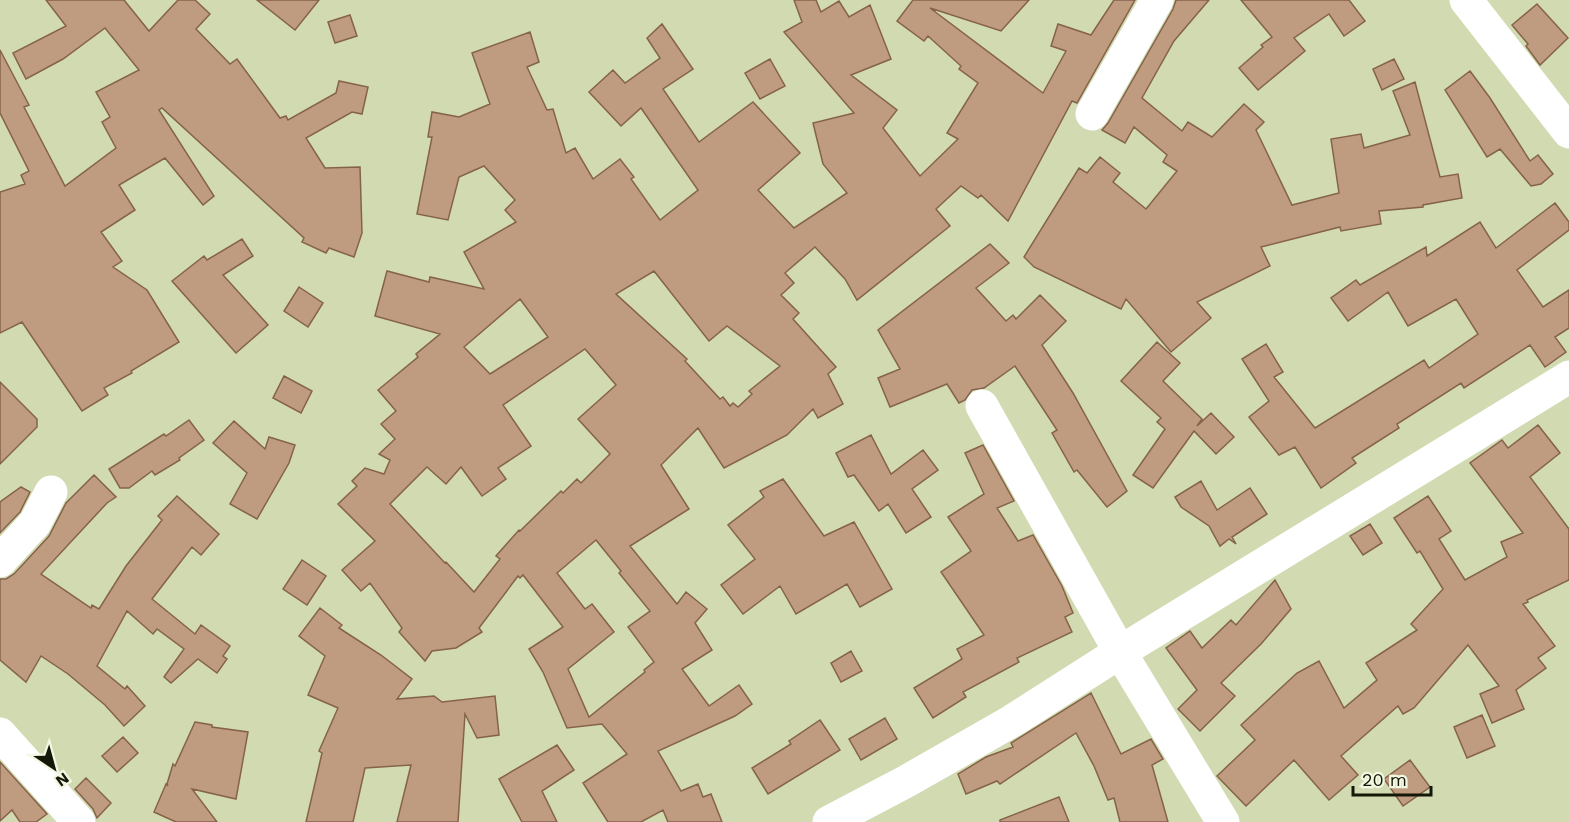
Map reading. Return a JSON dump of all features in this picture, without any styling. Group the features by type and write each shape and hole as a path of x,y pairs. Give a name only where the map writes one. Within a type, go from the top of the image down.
{"street":[{"path":"1092,114 1156,0"},
{"path":"1466,0 1569,132"},
{"path":"829,822 1003,727 1120,652 1569,377"},
{"path":"982,406 1120,652 1223,822"},
{"path":"0,561 35,523 51,492"},
{"path":"0,734 79,822"}],"building":[{"path":"46,0 124,0 149,31 178,0 195,0 210,14 196,29 230,64 237,59 280,118 286,116 288,120 336,93 339,81 368,87 362,114 352,112 306,138 325,168 360,167 362,233 354,257 329,248 326,253 302,242 304,238 162,108 159,110 214,196 203,205 165,158 119,185 135,210 101,232 122,261 113,267 147,290 179,342 131,371 132,373 104,388 108,395 82,411 22,322 0,333 0,192 25,184 21,175 29,171 0,113 0,50 29,105 24,107 65,186 116,148 102,122 110,117 96,92 139,70 105,28 63,59 26,79 13,53 66,26"},
{"path":"257,0 319,0 295,30"},
{"path":"794,0 816,0 821,12 839,1 849,17 870,5 891,59 851,75 897,110 883,128 920,176 958,139 947,133 978,83 959,69 961,66 928,36 924,41 897,21 913,0 1029,0 1001,31 930,8 1043,93 1066,51 1051,46 1058,24 1091,35 1114,0 1135,0 1077,103 1072,101 1008,221 981,195 978,198 961,186 936,209 950,226 857,300 845,279 815,247 785,273 794,283 781,295 799,313 793,319 836,367 828,374 843,404 818,418 813,409 787,435 724,468 698,428 661,465 689,509 630,546 677,604 686,592 707,609 695,623 712,650 682,669 709,706 739,685 752,704 735,716 658,751 681,791 698,784 703,797 711,794 722,822 668,822 663,810 641,822 608,822 583,783 627,754 602,724 567,728 543,672 529,649 563,627 523,575 520,578 518,576 479,628 482,632 456,648 432,651 425,661 399,632 402,628 370,583 361,591 342,570 375,541 338,504 357,486 352,481 365,468 384,474 390,460 379,454 395,439 381,424 396,411 378,390 418,357 416,354 440,334 375,316 387,271 429,282 430,277 484,289 464,252 516,222 505,210 515,200 484,166 459,177 448,220 417,214 432,137 428,137 432,112 459,117 490,104 472,53 530,32 539,62 527,67 547,110 553,109 566,153 575,148 593,179 620,159 634,177 631,179 660,220 698,190 641,108 621,126 589,92 613,70 625,83 660,58 647,38 662,24 693,69 663,89 699,142 753,102 800,153 758,190 794,228 847,193 823,164 813,123 854,113 784,32 802,22","holes":["654,271 709,341 727,326 780,366 749,391 752,394 738,407 733,403 730,406 723,397 720,399 685,361 687,359 616,294","520,299 548,337 490,374 464,347","585,349 616,385 578,419 610,454 581,483 577,479 563,493 561,491 519,530 496,556 500,559 474,592 390,504 427,467 446,484 461,467 482,496 506,479 498,468 531,446 503,405","596,540 650,611 628,627 654,662 644,670 645,672 589,717 568,669 614,632 592,604 585,609 557,573"]},
{"path":"1176,0 1209,0 1174,41 1142,98 1182,131 1188,122 1212,137 1244,104 1264,122 1256,130 1292,205 1339,193 1331,139 1361,134 1364,148 1410,135 1393,91 1415,82 1440,177 1458,174 1462,198 1423,205 1423,207 1379,211 1381,224 1341,231 1340,227 1261,247 1270,266 1197,302 1211,318 1171,352 1126,299 1121,309 1034,267 1024,257 1079,168 1087,173 1100,157 1120,173 1113,182 1146,209 1177,171 1163,162 1167,155 1134,127 1125,143 1102,130 1173,9"},
{"path":"1241,0 1349,0 1365,21 1344,36 1329,14 1294,38 1305,51 1258,90 1239,68 1272,37"},
{"path":"1537,4 1568,38 1540,65 1526,46 1528,44 1512,25"},
{"path":"350,15 357,36 335,43 328,22"},
{"path":"770,59 785,86 760,99 745,73"},
{"path":"1394,59 1404,79 1382,90 1373,69"},
{"path":"1470,71 1530,161 1538,155 1553,174 1541,184 1531,186 1500,149 1487,157 1445,90"},
{"path":"1555,203 1569,222 1569,230 1517,270 1543,307 1569,290 1569,328 1555,337 1566,352 1545,367 1530,345 1464,388 1461,383 1397,424 1399,428 1352,458 1356,463 1321,488 1295,447 1279,455 1249,417 1269,401 1242,359 1266,344 1283,372 1274,377 1315,428 1424,360 1429,368 1478,334 1456,299 1408,326 1388,292 1348,321 1331,298 1356,280 1360,285 1426,247 1427,256 1480,222 1496,248"},
{"path":"242,239 253,256 223,275 268,325 236,353 172,281 204,256 207,260"},
{"path":"990,244 1009,263 976,288 1006,321 1013,315 1016,319 1040,295 1066,321 1042,345 1073,393 1127,491 1107,507 1077,470 1074,472 1052,433 1057,430 1015,366 984,388 972,390 965,400 959,403 947,384 890,407 878,378 900,369 878,330"},
{"path":"299,287 323,303 308,327 284,311"},
{"path":"1157,342 1180,363 1163,381 1202,419 1197,426 1211,413 1234,437 1216,454 1194,431 1153,488 1133,475 1165,429 1157,422 1161,418 1121,381"},
{"path":"284,376 312,391 301,413 273,398"},
{"path":"0,382 37,419 37,427 0,464"},
{"path":"189,420 204,440 179,458 180,460 155,475 152,471 129,488 120,488 109,469"},
{"path":"234,421 265,449 269,437 295,445 289,463 257,519 230,504 247,473 213,443"},
{"path":"1538,425 1560,453 1530,477 1569,529 1569,580 1523,604 1555,646 1538,658 1546,668 1516,690 1524,709 1492,723 1480,694 1499,686 1468,645 1414,708 1403,714 1398,706 1341,756 1358,775 1329,800 1294,760 1246,806 1217,776 1255,740 1241,725 1297,673 1319,661 1344,708 1377,680 1366,663 1417,630 1411,624 1443,589 1420,551 1417,553 1394,518 1428,496 1451,531 1439,539 1465,580 1507,557 1501,542 1523,533 1470,463 1502,440 1508,448"},
{"path":"871,435 891,474 923,450 938,470 912,489 931,517 906,533 888,504 879,511 854,475 848,477 836,453"},
{"path":"983,445 1014,501 997,508 1018,541 1033,535 1062,586 1073,613 1065,617 1072,632 1017,658 1019,662 963,692 966,697 933,718 914,688 962,659 957,649 984,635 941,572 971,551 948,517 984,494 965,453"},
{"path":"94,475 116,497 107,503 41,574 91,608 92,605 99,609 126,566 162,520 158,516 177,496 219,534 201,555 192,547 152,599 195,634 201,625 230,646 223,656 227,659 217,673 198,659 171,683 164,677 184,649 157,629 153,634 127,611 97,666 125,689 127,686 145,706 124,726 105,705 68,674 41,656 26,682 0,660 0,579 6,579 14,574 49,536 66,503"},
{"path":"783,479 824,536 854,522 892,589 860,607 847,584 796,614 780,586 743,614 721,585 755,559 728,525 764,497 760,491"},
{"path":"1201,481 1217,510 1250,488 1267,514 1232,537 1236,544 1229,539 1220,546 1209,526 1181,507 1175,497"},
{"path":"21,487 30,492 20,512 0,533 0,502"},
{"path":"1370,524 1382,543 1363,555 1350,536"},
{"path":"302,560 326,576 307,605 283,589"},
{"path":"1275,580 1291,609 1261,644 1221,683 1235,696 1200,731 1178,709 1197,690 1166,648 1190,631 1202,648 1231,620 1236,625"},
{"path":"320,608 342,625 339,628 381,655 412,679 397,699 434,696 442,702 495,696 499,735 477,738 465,714 458,822 397,822 411,765 365,768 353,822 306,822 322,753 319,751 338,708 308,695 325,656 299,636"},
{"path":"851,651 862,671 841,682 831,663"},
{"path":"1091,693 1121,754 1151,739 1163,759 1152,765 1168,822 1120,822 1114,798 1108,800 1094,766 1076,733 1000,784 997,781 966,794 958,774 986,757 1013,747 1011,743"},
{"path":"1482,715 1495,746 1467,758 1454,727"},
{"path":"885,718 897,739 861,760 849,739"},
{"path":"820,720 840,750 768,794 752,768 791,744 789,741"},
{"path":"195,722 248,732 236,799 192,789 217,822 176,822 154,812 166,784 168,786 173,764 175,766"},
{"path":"123,737 138,753 117,772 102,756"},
{"path":"557,745 574,770 542,791 557,822 522,822 499,779"},
{"path":"1410,760 1430,787 1403,806 1384,779"},
{"path":"0,762 47,814 36,822 20,822 12,810 0,821"},
{"path":"86,778 111,803 97,818 93,809 75,789"},
{"path":"1059,797 1069,822 1000,822 1000,820"}]}
